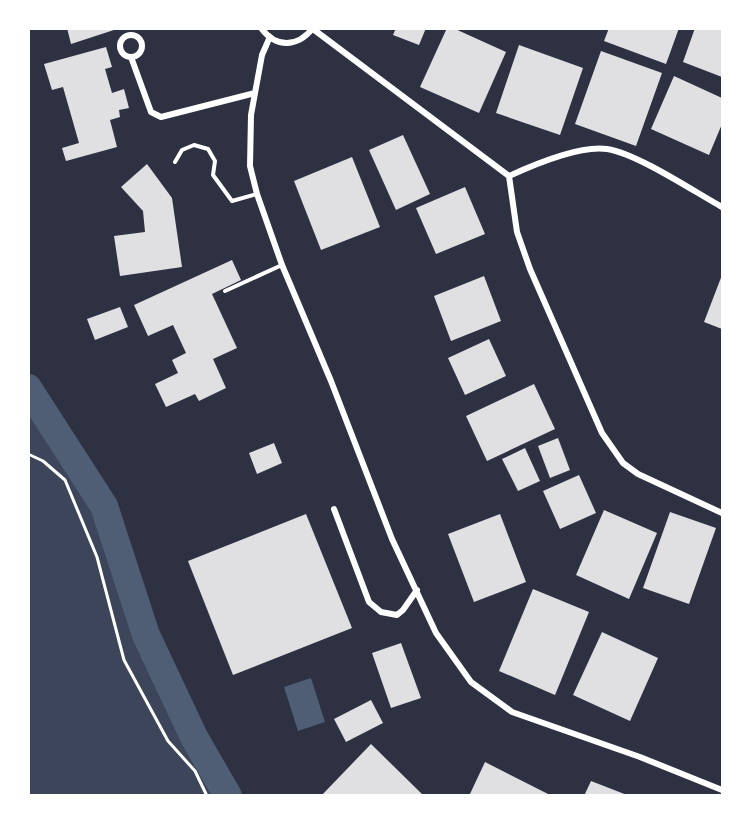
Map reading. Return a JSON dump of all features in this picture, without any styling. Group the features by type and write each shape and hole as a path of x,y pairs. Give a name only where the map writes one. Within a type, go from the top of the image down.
{"street":[{"path":"261,28 269,39 280,44 293,44 304,39 313,29 509,176 517,232 530,269 608,441 623,463 638,474 723,513"},
{"path":"269,39 262,55 251,115 250,166 256,194 282,265 339,400 392,539 436,633 471,682 493,700 536,722 640,757 723,790"},
{"path":"131,57 151,112 155,116 161,117 255,93"},
{"path":"509,176 535,164 606,149 630,157 723,207"},
{"path":"334,509 369,602 381,612 397,615 417,590"}],"lane":[{"path":"175,162 182,150 194,145 208,149 215,161 213,175 232,201 256,194"},
{"path":"225,291 282,265"}],"path":[{"path":"28,454 43,461 65,480 97,557 124,660 168,741 195,771 207,795"}],"shaded area":[{"path":"28,388 104,506 146,635 194,737 228,795 29,795"},
{"path":"311,678 325,722 298,731 284,687"}],"building":[{"path":"67,28 117,28 117,29 71,44"},
{"path":"396,28 426,28 419,45 393,35"},
{"path":"447,28 453,28 506,52 479,113 420,87"},
{"path":"609,28 679,28 666,64 604,41"},
{"path":"695,28 722,28 722,77 683,62"},
{"path":"519,45 583,68 560,135 496,113"},
{"path":"106,47 112,67 105,69 112,93 124,89 129,108 119,110 120,117 110,120 117,147 66,161 62,148 79,143 63,87 52,90 44,64"},
{"path":"601,51 662,73 636,146 575,124"},
{"path":"674,76 722,98 722,124 709,155 651,129"},
{"path":"403,135 430,194 396,210 369,150"},
{"path":"352,157 380,227 321,250 294,181"},
{"path":"147,164 172,198 182,267 120,276 114,236 145,232 143,211 121,187"},
{"path":"465,187 485,234 436,254 416,208"},
{"path":"232,260 241,280 212,294 237,348 213,359 226,388 199,401 195,394 166,407 155,384 178,373 172,360 186,353 173,325 148,336 134,305"},
{"path":"722,275 722,329 704,322"},
{"path":"484,276 501,321 451,341 434,296"},
{"path":"120,307 128,327 95,340 87,319"},
{"path":"489,339 506,376 465,395 448,358"},
{"path":"534,384 555,429 487,461 466,416"},
{"path":"558,438 570,470 550,478 538,446"},
{"path":"274,443 282,463 257,474 249,453"},
{"path":"525,448 540,481 518,491 502,459"},
{"path":"579,475 596,513 560,529 543,491"},
{"path":"604,510 657,533 629,599 576,575"},
{"path":"670,512 716,528 689,604 643,588"},
{"path":"306,514 352,628 233,675 188,561"},
{"path":"500,514 526,582 474,602 448,534"},
{"path":"533,589 589,612 555,695 499,671"},
{"path":"602,632 658,658 630,721 573,695"},
{"path":"401,643 421,698 391,708 372,653"},
{"path":"371,700 383,723 346,742 334,719"},
{"path":"371,744 424,796 321,796"},
{"path":"485,762 552,796 469,796"},
{"path":"591,781 627,795 627,796 584,796"}],"waterway":[{"path":"28,388 104,506 146,635 194,737 228,796"}]}
